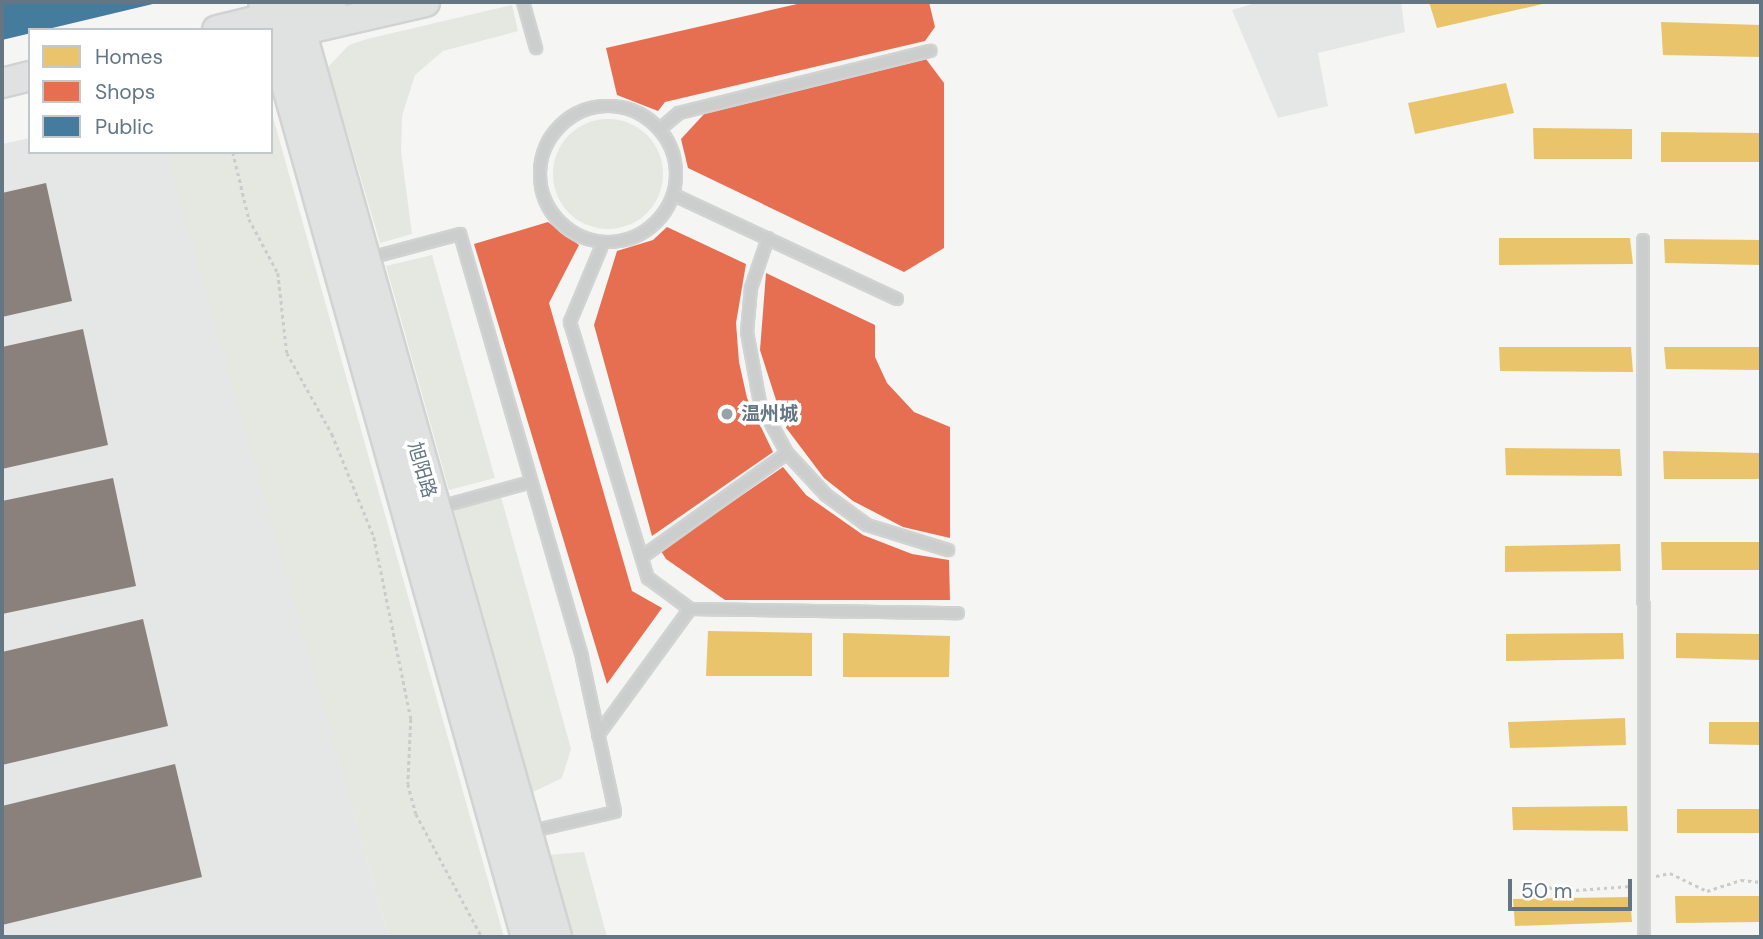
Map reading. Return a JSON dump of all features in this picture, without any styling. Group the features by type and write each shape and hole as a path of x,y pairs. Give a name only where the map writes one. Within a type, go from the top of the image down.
{"main road":[{"path":"280,19 332,2"},
{"path":"228,28 280,19 425,2"},
{"name":"旭阳路","path":"280,19 363,260 555,937"},
{"name":"旭阳路","path":"280,19 528,937"},
{"path":"2,83 28,76"},
{"path":"2,102 28,96"}],"lane":[{"path":"523,2 536,48"},
{"path":"660,129 678,113 930,51"},
{"path":"597,107 631,111 660,129 675,160 674,195 646,232 603,243 582,238 549,209 540,167 545,146 575,114 597,107"},
{"path":"674,195 897,299"},
{"path":"363,260 460,234 531,482 598,735 615,812 526,832"},
{"path":"768,238 751,288 747,332 760,403 787,453 826,495 867,525 948,550"},
{"path":"1643,240 1644,937"},
{"path":"603,243 570,322 648,578 690,609 958,613"},
{"path":"642,557 787,453"},
{"path":"433,509 531,482"},
{"path":"598,735 690,609"}],"path":[{"path":"233,154 248,219 278,272 287,353 332,434 374,537 411,719 408,784 416,814 482,937"}],"shaded area":[{"path":"1259,2 1401,2 1405,32 1318,53 1328,106 1278,118 1232,10"},
{"path":"512,5 518,31 443,51 415,75 402,116 401,151 412,234 380,243 328,67 349,45"},
{"path":"273,117 504,937 389,937 168,154 273,154"},
{"path":"608,119 629,123 647,135 659,153 663,174 659,195 647,213 629,225 608,229 587,225 569,213 557,195 553,174 557,153 569,135 587,123"},
{"path":"28,138 28,154 169,154 389,937 2,937 2,144"},
{"path":"432,255 495,478 449,490 386,266"},
{"path":"501,497 571,749 562,778 533,792 454,510"},
{"path":"584,852 607,937 574,937 549,855"}],"building: Homes":[{"path":"1429,2 1547,2 1547,3 1437,28"},
{"path":"1661,22 1761,25 1761,57 1663,55"},
{"path":"1506,83 1514,113 1415,134 1408,103"},
{"path":"1533,128 1632,129 1632,159 1534,159"},
{"path":"1661,132 1761,133 1761,162 1661,162"},
{"path":"1499,238 1630,238 1633,264 1499,265"},
{"path":"1664,239 1761,240 1761,265 1665,263"},
{"path":"1499,347 1631,347 1633,372 1500,371"},
{"path":"1664,347 1761,347 1761,370 1666,369"},
{"path":"1505,448 1620,449 1622,476 1506,475"},
{"path":"1663,451 1761,453 1761,479 1664,479"},
{"path":"1661,542 1761,542 1761,570 1662,570"},
{"path":"1620,544 1621,571 1505,572 1505,546"},
{"path":"708,631 812,633 812,676 706,676"},
{"path":"843,633 950,636 949,677 843,677"},
{"path":"1623,633 1624,659 1506,661 1506,634"},
{"path":"1676,633 1761,634 1761,660 1676,658"},
{"path":"1625,718 1626,745 1510,748 1508,722"},
{"path":"1709,722 1761,722 1761,745 1709,744"},
{"path":"1627,806 1628,831 1513,830 1512,807"},
{"path":"1677,809 1761,809 1761,833 1677,833"},
{"path":"1675,896 1761,896 1761,922 1676,923"},
{"path":"1630,897 1632,922 1515,926 1513,899"}],"building: Shops":[{"path":"806,2 929,2 935,27 925,41 665,102 658,111 617,95 606,48"},
{"path":"926,59 944,83 944,248 904,272 688,168 681,139 705,113"},
{"path":"548,222 579,245 549,303 632,591 662,608 607,684 474,244"},
{"path":"667,227 746,264 736,323 739,362 747,398 773,452 652,536 594,325 617,251 653,240"},
{"path":"766,273 875,325 875,357 887,383 914,412 950,427 950,538 903,527 853,501 824,478 784,425 760,350"},
{"path":"783,467 806,495 863,535 912,554 949,560 950,600 725,600 666,559 661,551"}],"building: Public":[{"path":"2,2 157,3 52,28 28,28 28,34 2,40"}],"building: Industry":[{"path":"46,183 72,301 2,317 2,193"},
{"path":"83,329 108,445 2,469 2,347"},
{"path":"113,478 136,586 2,614 2,501"},
{"path":"143,619 168,726 2,765 2,652"},
{"path":"175,764 202,877 2,925 2,806"}],"place":[{"name":"温州城","path":"727,414"}]}
